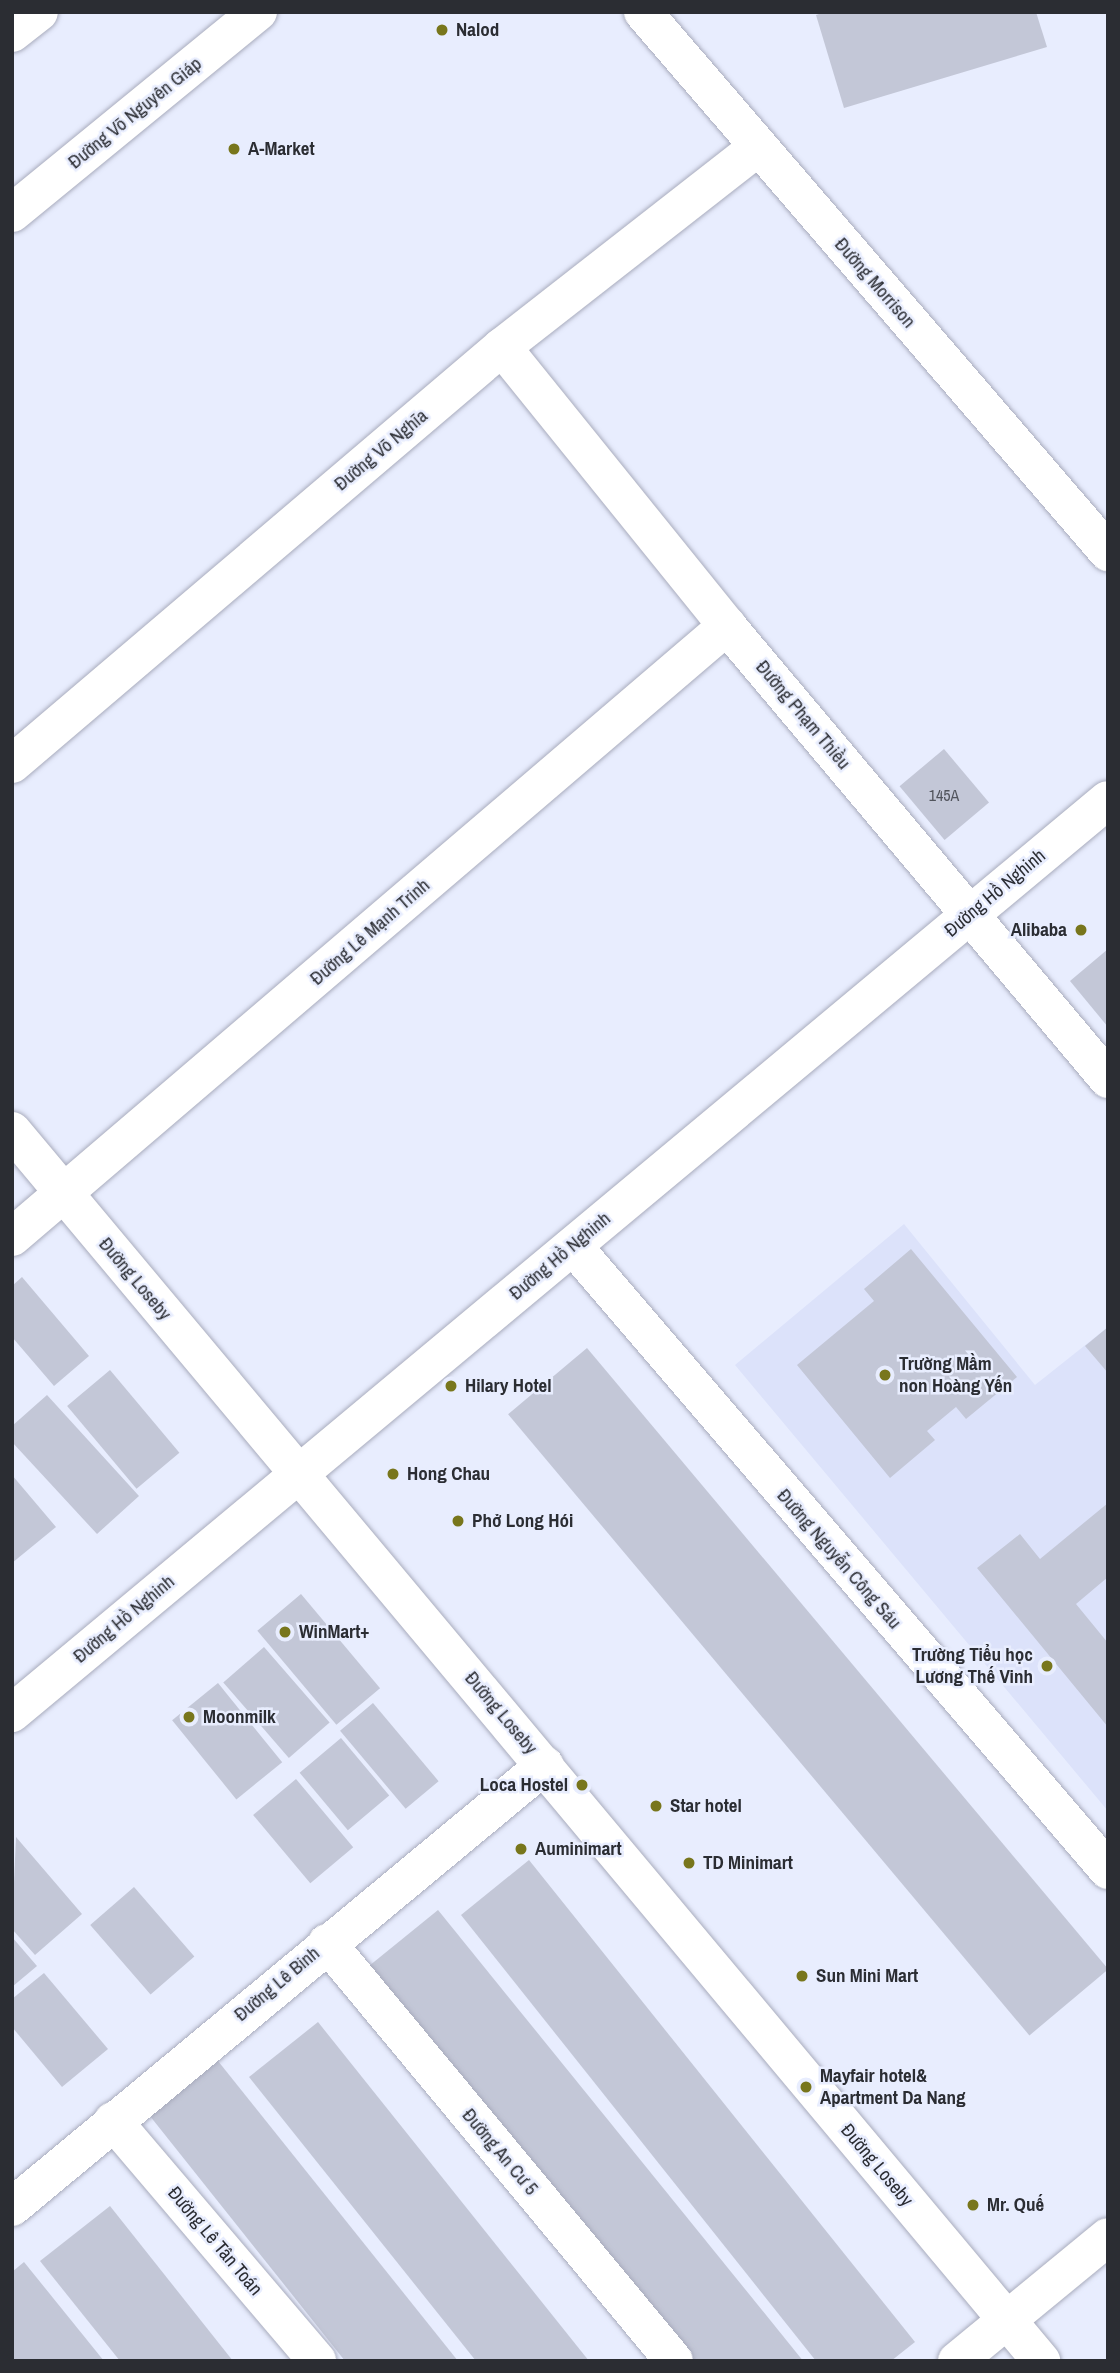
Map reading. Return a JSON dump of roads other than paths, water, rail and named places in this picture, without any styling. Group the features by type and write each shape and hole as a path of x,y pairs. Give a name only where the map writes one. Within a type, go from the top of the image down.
{"street":[{"path":"12,33 39,12"},
{"name":"Đường Võ Nguyên Giáp","path":"12,214 258,12"},
{"name":"Đường Morrison","path":"643,12 1108,552"},
{"name":"Đường Võ Nghĩa","path":"12,764 502,348 758,147"},
{"name":"Đường Phạm Thiều","path":"502,348 727,626 1108,1079"},
{"name":"Đường Lê Mạnh Trinh","path":"12,1237 727,626"},
{"name":"Đường Hồ Nghinh","path":"12,1713 297,1472 1108,800"},
{"name":"Đường Loseby","path":"12,1131 1041,2361"},
{"name":"Đường Nguyễn Công Sáu","path":"573,1246 1108,1870"},
{"name":"Đường Lê Binh","path":"12,2207 327,1942 545,1765"},
{"name":"Đường An Cư 5","path":"327,1942 674,2361"},
{"name":"Đường Lê Tân Toán","path":"113,2121 317,2361"},
{"path":"957,2361 1108,2237"}],"place":[{"name":"Nalod","path":"442,30"},
{"name":"A-Market","path":"234,149"},
{"name":"Alibaba","path":"1081,930"},
{"name":"Trường Mầm non Hoàng Yến","path":"885,1375"},
{"name":"Hilary Hotel","path":"451,1386"},
{"name":"Hong Chau","path":"393,1474"},
{"name":"Phở Long Hói","path":"458,1521"},
{"name":"WinMart+","path":"285,1632"},
{"name":"Trường Tiểu học Lương Thế Vinh","path":"1047,1666"},
{"name":"Moonmilk","path":"189,1717"},
{"name":"Loca Hostel","path":"582,1785"},
{"name":"Star hotel","path":"656,1806"},
{"name":"Auminimart","path":"521,1849"},
{"name":"TD Minimart","path":"689,1863"},
{"name":"Sun Mini Mart","path":"802,1976"},
{"name":"Mayfair hotel& Apartment Da Nang","path":"806,2087"},
{"name":"Mr. Quế","path":"973,2205"}]}
